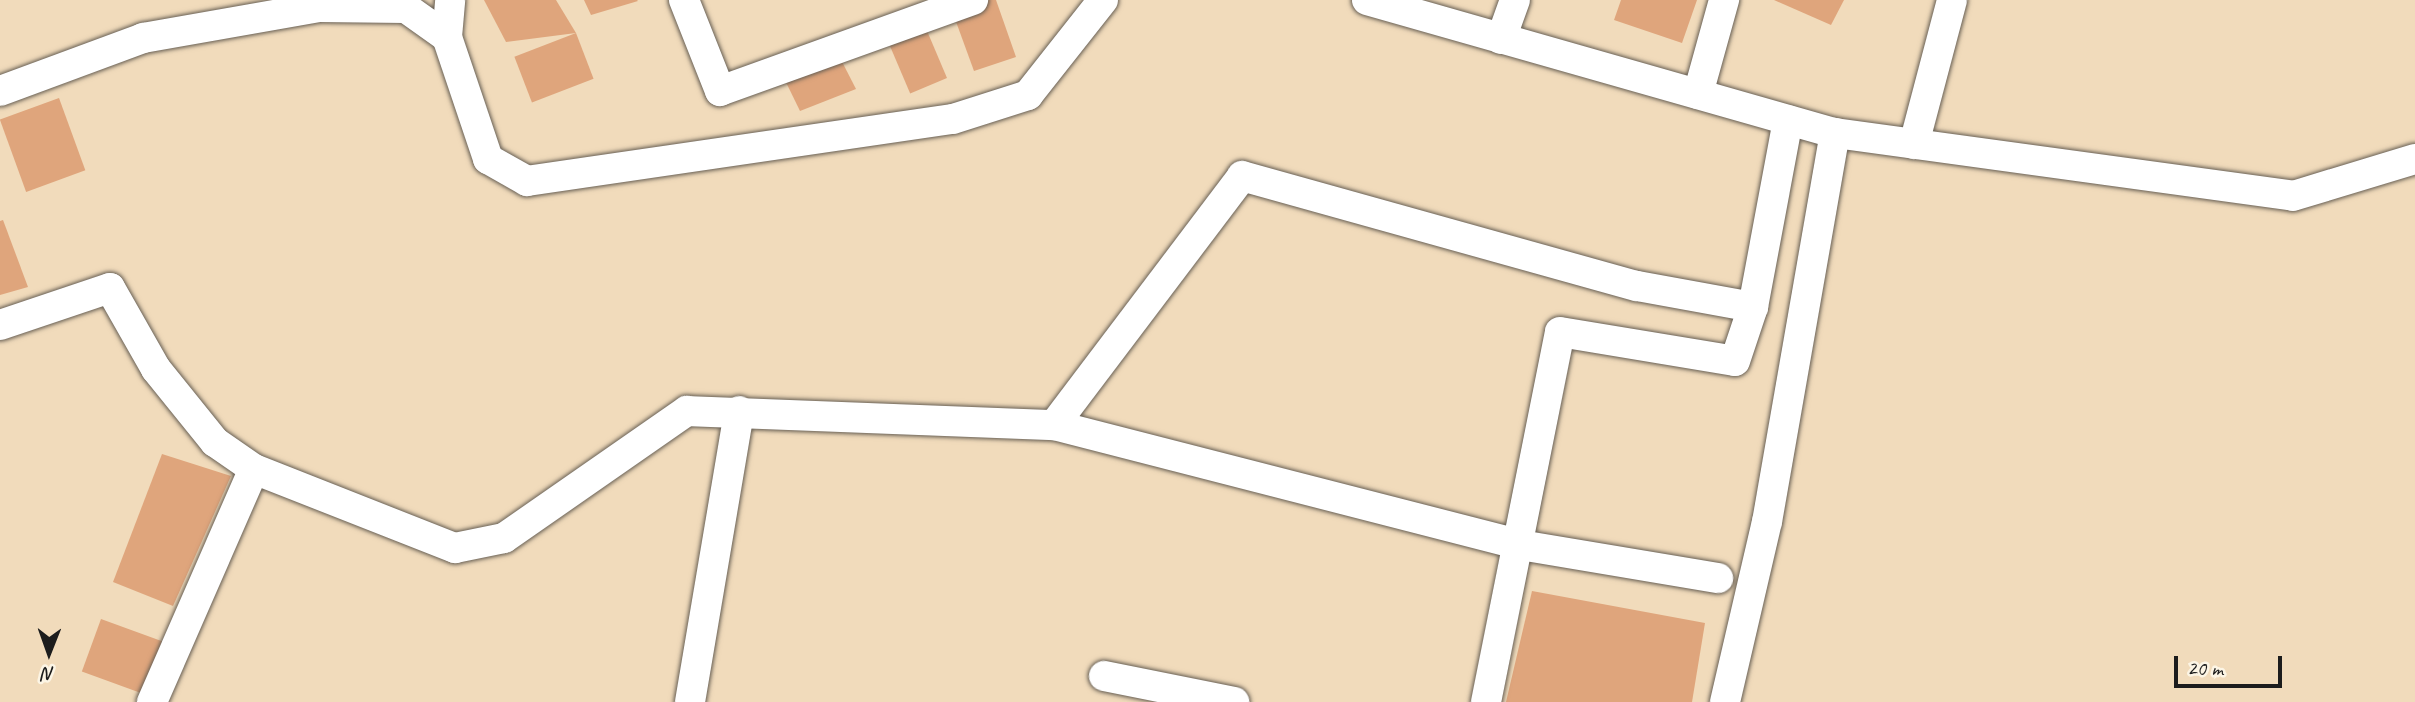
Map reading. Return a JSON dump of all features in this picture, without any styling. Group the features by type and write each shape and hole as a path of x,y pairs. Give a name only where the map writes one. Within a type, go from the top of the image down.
{"street":[{"path":"450,0 447,37 488,159 527,181 953,119 1028,95 1103,0"},
{"path":"684,0 720,91 973,0"},
{"path":"1367,0 1835,133 2294,197 2415,159"},
{"path":"1502,39 1515,0"},
{"path":"1698,94 1724,0"},
{"path":"1914,144 1952,0"},
{"path":"0,91 143,37 319,7 406,8 447,37"},
{"path":"1486,702 1520,545 1560,332 1735,361 1753,307 1788,120"},
{"path":"1725,702 1767,522 1835,133"},
{"path":"1054,425 1242,176 1637,286 1753,307"},
{"path":"0,325 110,288 156,369 215,442 254,469 454,548 504,538 687,411 739,411 1054,425 1520,545 1718,578"},
{"path":"690,702 739,411"},
{"path":"152,702 254,469"},
{"path":"1104,676 1234,702"}],"building":[{"path":"484,0 556,0 576,33 506,42"},
{"path":"584,0 637,0 638,1 591,15"},
{"path":"996,0 1016,57 974,71 951,8"},
{"path":"1621,0 1697,0 1682,43 1614,20"},
{"path":"1774,0 1844,0 1831,25"},
{"path":"922,19 947,78 910,94 885,35"},
{"path":"576,33 594,79 532,102 514,57"},
{"path":"836,50 856,89 800,111 780,70"},
{"path":"59,98 85,170 26,192 0,119"},
{"path":"3,220 28,287 0,295 0,221"},
{"path":"162,454 231,476 173,606 113,582"},
{"path":"1532,591 1705,623 1692,702 1506,702"},
{"path":"101,619 162,641 143,694 82,672"}]}
